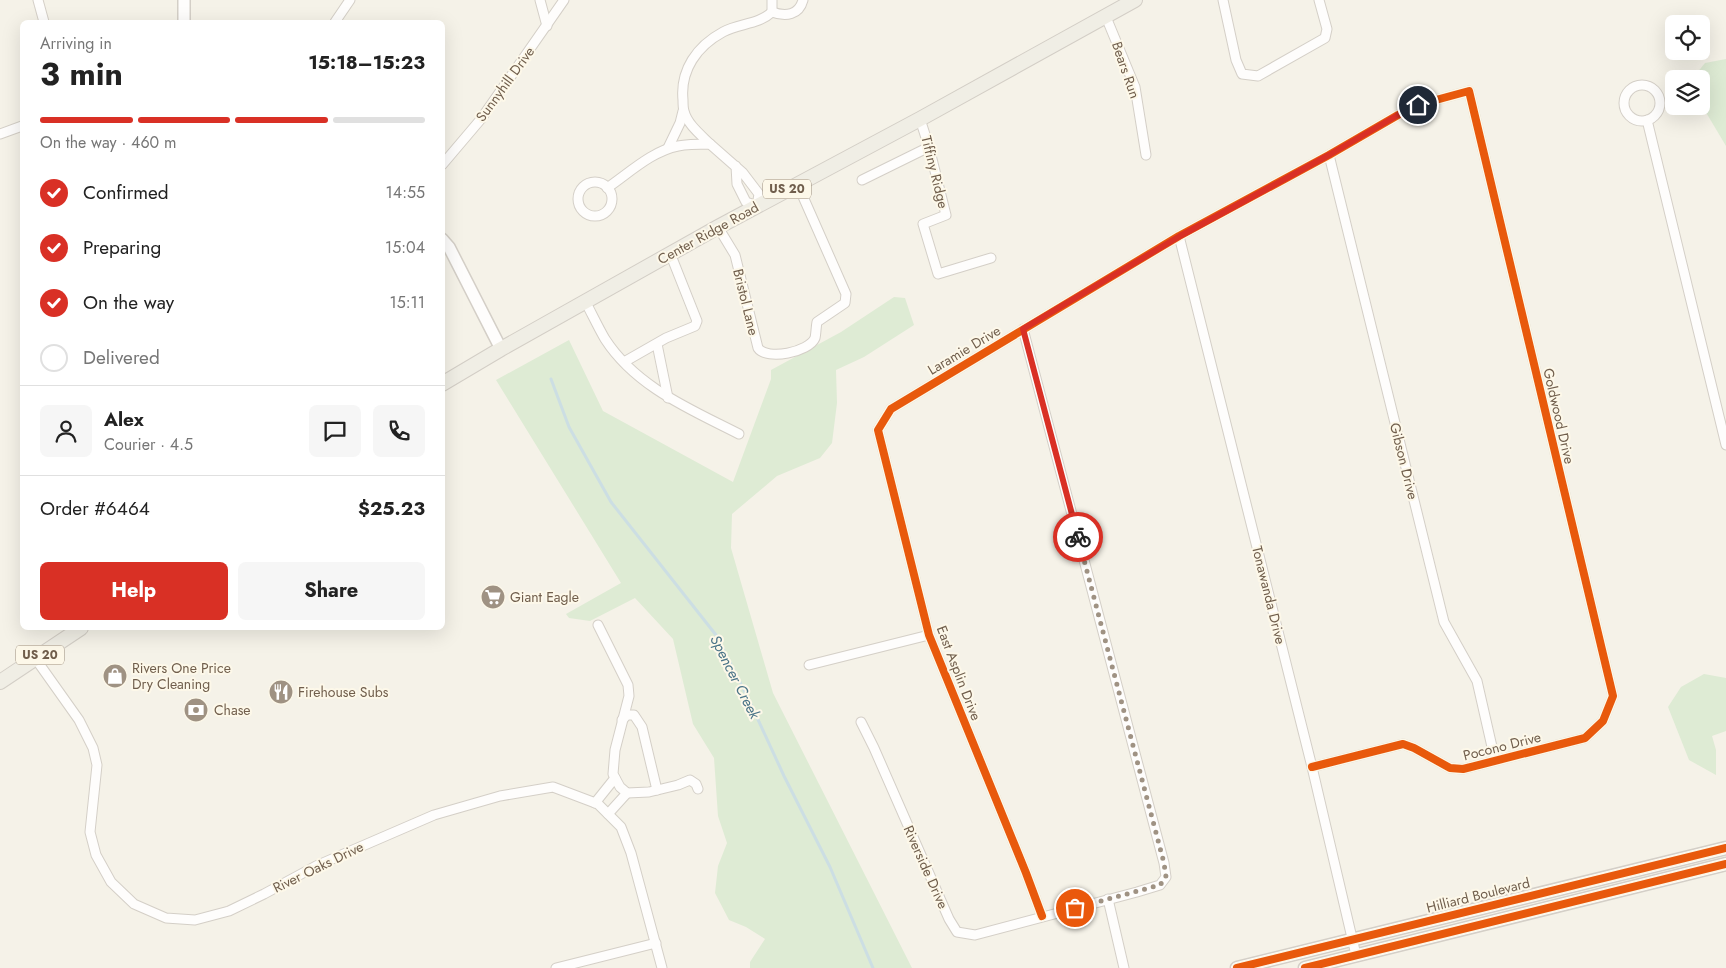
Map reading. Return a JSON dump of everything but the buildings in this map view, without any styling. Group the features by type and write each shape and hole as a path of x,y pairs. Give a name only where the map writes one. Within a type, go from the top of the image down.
{"main road":[{"name":"Center Ridge Road","path":"445,382 718,226 920,119 1135,0"},
{"name":"US 20","path":"0,682 78,630"},
{"name":"Hilliard Boulevard","path":"1237,968 1726,848"},
{"path":"1305,968 1726,864"}],"street":[{"path":"38,0 43,20"},
{"path":"184,0 184,20"},
{"path":"337,20 350,0"},
{"path":"540,0 547,26"},
{"name":"Sunnyhill Drive","path":"445,161 482,118 564,0"},
{"path":"772,0 772,12"},
{"path":"668,148 680,123 683,111 684,76 694,55 706,43 725,31 760,21 772,12 785,15 795,12 803,0"},
{"path":"1223,0 1236,60 1242,74 1258,76 1325,38 1327,29 1319,0"},
{"name":"Bears Run","path":"1106,17 1135,88 1146,155"},
{"path":"1646,85 1651,87 1659,96 1659,108 1653,117 1647,120 1631,116 1625,106 1626,95 1634,87 1646,85"},
{"name":"Laramie Drive","path":"878,430 892,409 1180,236 1398,115 1421,104 1469,91"},
{"name":"Goldwood Drive","path":"1469,91 1613,696 1603,721 1585,738"},
{"path":"683,111 695,129 736,166 760,194 756,206 746,202 737,184 736,166"},
{"name":"Tiffiny Ridge","path":"920,119 946,215 923,224 938,274 990,258"},
{"path":"1647,120 1726,441"},
{"path":"0,134 20,127"},
{"path":"607,188 644,161 668,148 679,145 710,144"},
{"path":"862,180 929,147"},
{"name":"Gibson Drive","path":"1329,155 1444,622 1477,680 1495,760"},
{"name":"Bristol Lane","path":"718,226 734,255 758,348 761,352 774,355 790,353 808,345 815,339 817,322 845,302 846,294 797,183"},
{"name":"Tonawanda Drive","path":"1180,236 1312,767 1356,955"},
{"path":"445,242 501,349"},
{"path":"624,362 695,326 697,321 670,253"},
{"path":"585,301 606,339 624,362 653,388 668,398 739,434"},
{"path":"1023,329 1164,863 1166,877 1160,885 1042,916"},
{"path":"657,344 668,398"},
{"name":"East Asplin Drive","path":"878,430 929,635 1042,916"},
{"path":"598,625 628,682 628,696 615,750 613,774 620,787 627,792 649,792 678,785 688,780 694,781 698,789"},
{"path":"809,665 929,635"},
{"name":"River Oaks Drive","path":"35,658 79,720 93,748 97,766 90,832 96,855 111,882 134,904 166,918 195,920 229,911 316,866 434,815 500,796 553,788 595,802 621,827 631,853 662,968"},
{"path":"622,720 627,715 634,715 642,727 657,790"},
{"name":"Riverside Drive","path":"861,722 949,919 957,932 975,935 1042,916"},
{"name":"Pocono Drive","path":"1312,767 1403,744 1450,768 1463,769 1585,738"},
{"path":"595,802 615,778"},
{"path":"608,814 627,792"},
{"path":"1108,899 1124,968"},
{"path":"556,968 656,943"}],"green space":[{"path":"1726,59 1726,146 1708,115 1710,115 1710,70 1699,70 1705,63"},
{"path":"894,297 905,298 914,325 864,357 836,370 837,403 832,443 820,458 777,476 732,514 731,548 773,693 912,968 750,968 750,962 765,939 746,927 729,920 715,893 718,866 727,843 718,816 714,758 693,724 673,639 635,598 590,621 569,618 566,614 621,583 496,380 569,340 603,411 733,482 771,379 771,370 841,332"},
{"path":"1704,674 1726,678 1726,731 1712,736 1716,750 1716,775 1689,760 1668,707 1681,687"}],"waterway":[{"name":"Spencer Creek","path":"551,379 569,427 611,502 716,635 830,867 873,968"}],"cycle path":[{"path":"1042,916 929,635 878,430 891,409 1179,236 1329,155 1398,115 1421,104 1469,91 1613,696 1603,721 1585,738 1463,769 1450,768 1403,744 1312,767"},
{"path":"1237,968 1726,848"},
{"path":"1305,968 1726,864"}],"way so far":[{"path":"1075,908 1160,885 1166,877 1164,863 1078,537"}],"place":[{"name":"Giant Eagle","path":"493,597"},
{"name":"Rivers One Price Dry Cleaning","path":"115,676"},
{"name":"Firehouse Subs","path":"281,692"},
{"name":"Chase","path":"196,710"}],"route":[{"path":"1078,537 1023,329 1180,236 1418,105"}]}
